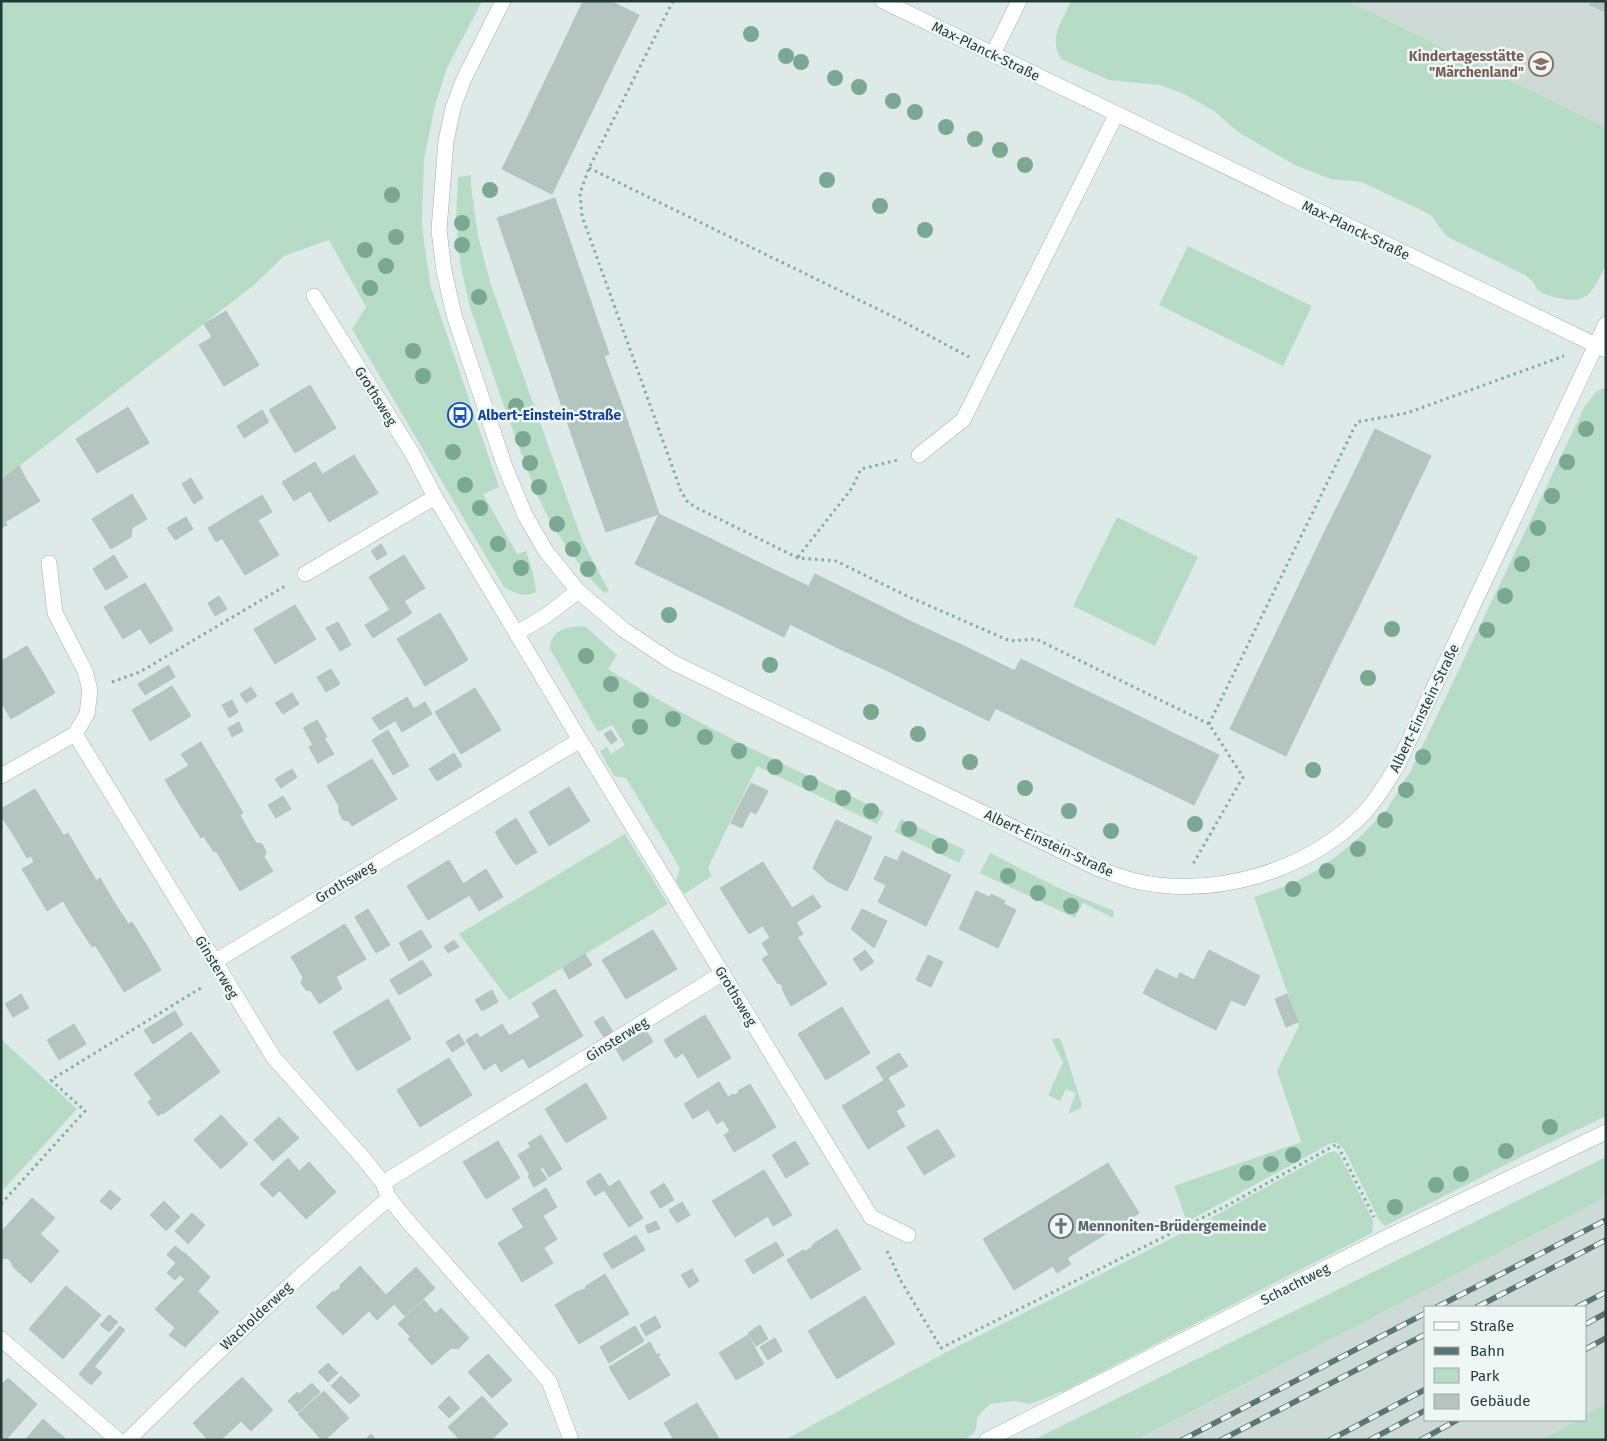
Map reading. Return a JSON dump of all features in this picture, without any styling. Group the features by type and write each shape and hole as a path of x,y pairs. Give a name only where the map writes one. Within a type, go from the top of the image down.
{"street":[{"name":"Albert-Einstein-Straße","path":"503,1 464,81 454,108 446,141 439,230 444,271 454,315 485,409 505,467 525,515 545,550 578,590 624,630 672,662 1099,869 1136,881 1180,886 1224,884 1267,873 1301,859 1335,839 1365,812 1397,766 1601,348 1606,324"},
{"name":"Max-Planck-Straße","path":"883,1 1601,348"},
{"path":"994,54 1019,1"},
{"path":"919,455 963,420 1116,115"},
{"name":"Grothsweg","path":"314,296 412,453 435,497 580,740 871,1216"},
{"path":"305,574 435,497"},
{"path":"1,776 74,734 87,714 90,690 85,671 54,612 49,563"},
{"path":"517,633 547,615 578,590"},
{"name":"Ginsterweg","path":"74,734 274,1058 364,1159 383,1183 389,1198 405,1218 549,1380 570,1437"},
{"name":"Grothsweg","path":"214,962 580,740"},
{"name":"Ginsterweg","path":"383,1183 723,973"},
{"name":"Schachtweg","path":"987,1440 1385,1238 1606,1132"},
{"name":"Wacholderweg","path":"128,1440 234,1336 389,1198"},
{"path":"871,1216 908,1235"},
{"path":"1,1339 118,1440"}],"path":[{"path":"673,1 589,168 580,193 582,216 681,491 687,501 695,507 798,558 836,561 907,596 1010,641 1036,639 1210,724 1243,777 1180,886"},
{"path":"589,168 900,320 989,368"},
{"path":"1210,724 1357,422 1407,412 1601,348"},
{"path":"798,558 852,488 861,469 919,455"},
{"path":"90,690 140,672 305,574"},
{"path":"1,1204 85,1110 51,1080 222,976"},
{"path":"871,1216 901,1281 941,1348 1228,1204 1337,1144 1385,1238"}],"shaded area":[{"name":"Kindertagesstätte \"Märchenland\"","path":"1347,1 1606,1 1606,127"},
{"path":"1606,1197 1606,1419 1568,1440 1138,1440"}],"green space":[{"path":"1,1 482,1 447,68 435,105 424,160 422,220 424,242 431,288 499,487 483,494 517,554 526,551 534,577 536,592 524,595 504,587 352,329 366,307 329,240 284,256 254,285 1,480"},
{"path":"1071,1 1347,1 1606,127 1606,265 1598,281 1590,293 1578,299 1569,300 1545,294 1538,290 1525,275 1446,236 1431,215 1362,182 1331,179 1295,165 1238,132 1214,111 1184,94 1160,85 1109,80 1061,59 1057,51 1056,37 1060,23"},
{"path":"471,175 478,236 491,285 582,540 609,591 604,593 587,575 553,527 535,491 469,304 460,261 456,220 458,177"},
{"path":"1188,246 1312,306 1283,366 1159,305"},
{"path":"1606,387 1606,1116 1385,1226 1379,1220 1344,1149 1338,1143 1331,1143 1187,1222 1174,1186 1301,1142 1277,1071 1299,1026 1254,897 1291,884 1316,871 1362,835 1387,809 1410,772 1585,406 1596,392"},
{"path":"1117,517 1198,557 1155,646 1073,606"},
{"path":"577,626 586,627 617,655 608,669 709,727 884,812 877,824 757,766 708,868 712,876 684,894 676,881 680,868 626,778 614,776 600,751 607,747 611,754 625,745 612,725 598,732 550,649 551,643 558,632"},
{"path":"901,819 965,850 959,863 895,832"},
{"path":"625,834 668,904 509,1000 459,934"},
{"path":"990,853 1063,890 1114,911 1113,918 1083,903 1075,918 980,873"},
{"path":"1058,1038 1061,1040 1082,1105 1079,1109 1068,1114 1076,1093 1066,1089 1060,1101 1048,1095 1063,1062 1051,1039"},
{"path":"1,1039 77,1109 1,1192"},
{"path":"1335,1151 1339,1154 1373,1220 1372,1233 1066,1390 1030,1404 1014,1401 990,1404 977,1417 975,1431 965,1440 785,1440 941,1355 1198,1225 1328,1153"},
{"path":"1606,1157 1606,1197 1137,1440 1033,1440"},
{"path":"1606,1404 1606,1440 1542,1440 1576,1421 1587,1421 1587,1414"}],"building":[{"path":"583,1 610,1 639,15 610,74 560,50"},
{"path":"1592,1 1606,1 1606,12 1590,5"},
{"path":"560,50 610,74 581,134 531,110"},
{"path":"531,110 581,134 552,194 502,169"},
{"path":"555,198 573,250 515,270 497,218"},
{"path":"573,250 591,302 533,322 515,270"},
{"path":"591,302 609,354 551,374 533,322"},
{"path":"226,311 234,324 212,337 204,324"},
{"path":"234,324 259,365 224,386 199,345"},
{"path":"604,356 623,408 569,427 551,374"},
{"path":"310,385 336,428 295,453 269,410"},
{"path":"128,407 149,443 97,473 76,439"},
{"path":"623,408 641,461 587,479 569,427"},
{"path":"262,410 269,422 244,438 237,426"},
{"path":"1375,429 1431,456 1407,506 1351,479"},
{"path":"354,455 378,493 329,522 306,484"},
{"path":"641,461 659,514 606,532 587,479"},
{"path":"315,462 322,474 306,484 310,491 294,501 282,482"},
{"path":"19,466 26,479 1,493 1,480"},
{"path":"191,478 203,498 194,504 182,484"},
{"path":"26,479 40,501 5,522 1,516 1,493"},
{"path":"1351,479 1407,506 1383,557 1326,529"},
{"path":"132,494 147,519 132,528 131,537 111,549 92,519"},
{"path":"262,495 272,512 258,520 256,517 248,523 239,509"},
{"path":"239,509 248,523 216,542 208,528"},
{"path":"659,514 709,538 684,588 635,564"},
{"path":"1,516 7,525 1,528"},
{"path":"186,517 193,529 175,540 167,528"},
{"path":"256,517 279,555 245,575 222,538"},
{"path":"1326,529 1383,557 1359,606 1302,579"},
{"path":"709,538 758,562 734,612 684,588"},
{"path":"381,544 387,554 377,560 371,551"},
{"path":"114,555 121,567 99,579 93,569"},
{"path":"404,555 425,588 390,610 369,577"},
{"path":"758,562 808,586 784,637 734,612"},
{"path":"121,567 128,577 106,590 99,579"},
{"path":"815,574 864,598 840,649 790,624"},
{"path":"1302,579 1359,606 1334,656 1278,629"},
{"path":"145,583 164,614 123,639 104,607"},
{"path":"219,596 227,609 215,616 208,603"},
{"path":"864,598 914,623 890,672 840,649"},
{"path":"404,601 412,613 382,632 375,619"},
{"path":"295,605 316,639 275,664 254,629"},
{"path":"440,613 454,636 411,662 397,639"},
{"path":"164,614 173,630 150,644 140,628"},
{"path":"375,619 382,632 373,638 365,625"},
{"path":"338,622 351,645 340,651 326,628"},
{"path":"914,623 964,646 940,697 890,672"},
{"path":"1278,629 1334,656 1310,706 1254,679"},
{"path":"454,636 468,660 425,686 411,662"},
{"path":"27,646 41,669 1,693 1,661"},
{"path":"964,646 1015,671 989,721 940,697"},
{"path":"1021,659 1070,683 1046,733 995,708"},
{"path":"169,665 175,677 145,695 138,684"},
{"path":"41,669 55,693 11,719 1,702 1,693"},
{"path":"331,669 340,684 326,692 317,677"},
{"path":"1254,679 1310,706 1286,756 1230,729"},
{"path":"1070,683 1120,707 1095,757 1046,733"},
{"path":"172,686 191,716 150,741 132,710"},
{"path":"251,687 257,696 246,703 240,694"},
{"path":"475,688 501,730 461,754 435,712"},
{"path":"292,693 299,704 283,714 275,703"},
{"path":"407,697 414,709 380,730 372,718"},
{"path":"232,700 238,712 229,718 222,705"},
{"path":"425,702 432,714 412,726 405,714"},
{"path":"1120,707 1169,731 1145,781 1095,757"},
{"path":"405,714 412,726 402,732 395,720"},
{"path":"317,720 327,737 313,745 303,728"},
{"path":"239,722 243,731 232,737 228,728"},
{"path":"388,730 409,766 393,775 372,740"},
{"path":"611,730 617,740 611,744 604,734"},
{"path":"1169,731 1219,755 1194,805 1145,781"},
{"path":"324,738 334,754 318,763 309,747"},
{"path":"201,742 208,754 189,766 181,754"},
{"path":"454,753 462,766 437,781 429,769"},
{"path":"208,754 222,777 179,803 165,780"},
{"path":"372,759 397,799 352,826 349,821 343,820 339,812 339,806 327,786"},
{"path":"292,769 297,777 281,788 275,779"},
{"path":"222,777 236,801 194,827 179,803"},
{"path":"751,783 768,791 756,814 739,806"},
{"path":"569,787 590,821 549,846 529,812"},
{"path":"35,789 49,812 13,834 1,816 1,809"},
{"path":"283,796 291,809 276,818 268,805"},
{"path":"236,801 243,813 201,838 194,827"},
{"path":"739,806 750,811 742,828 731,823"},
{"path":"49,812 64,836 27,858 13,834"},
{"path":"240,815 249,831 214,852 204,837"},
{"path":"516,818 530,841 508,854 495,832"},
{"path":"836,820 872,837 855,875 818,857"},
{"path":"249,831 256,843 262,844 266,852 264,857 273,871 240,891 216,851"},
{"path":"68,833 82,857 33,887 22,869 34,862 31,856"},
{"path":"530,841 537,852 516,865 508,854"},
{"path":"902,851 951,875 932,914 912,904 903,907 900,913 878,902"},
{"path":"885,856 897,861 886,885 874,879"},
{"path":"82,857 96,880 47,911 33,887"},
{"path":"818,857 855,875 847,891 827,881 813,868"},
{"path":"449,860 470,895 428,920 407,886"},
{"path":"763,862 792,908 749,934 720,888"},
{"path":"486,869 503,897 479,911 463,884"},
{"path":"100,878 114,902 77,924 63,901"},
{"path":"976,891 989,897 991,894 1005,901 1004,904 1016,910 998,948 959,929"},
{"path":"813,895 821,907 770,938 763,926"},
{"path":"114,902 129,925 92,947 77,924"},
{"path":"912,904 932,914 926,926 900,913 903,907"},
{"path":"368,909 390,945 376,953 355,917"},
{"path":"862,909 887,921 874,948 851,929"},
{"path":"132,922 147,946 110,969 95,945"},
{"path":"796,922 803,934 769,955 762,943"},
{"path":"345,924 366,959 336,977 342,989 319,1004 311,991 306,990 301,983 303,977 291,957"},
{"path":"421,930 432,947 409,961 399,943"},
{"path":"653,930 677,969 626,999 602,960"},
{"path":"797,937 827,984 791,1006 780,983 778,984 762,959"},
{"path":"454,940 459,947 448,953 444,947"},
{"path":"147,946 161,970 124,992 110,969"},
{"path":"865,950 874,962 861,971 853,959"},
{"path":"1209,950 1260,976 1245,1006 1231,1000 1216,1030 1164,1004 1180,973 1194,980"},
{"path":"585,954 592,965 569,979 563,968"},
{"path":"928,955 943,962 931,987 916,980"},
{"path":"422,960 432,975 399,995 390,980"},
{"path":"1156,969 1177,979 1164,1004 1143,993"},
{"path":"555,989 583,1036 529,1068 509,1036 540,1017 532,1003"},
{"path":"492,990 498,1002 482,1011 475,1000"},
{"path":"21,994 29,1008 13,1017 5,1004"},
{"path":"1287,994 1298,1022 1286,1027 1275,999"},
{"path":"388,999 411,1039 357,1071 333,1032"},
{"path":"842,1007 870,1053 826,1080 798,1034"},
{"path":"175,1011 183,1025 153,1044 144,1030"},
{"path":"705,1015 731,1058 698,1078 683,1053 675,1058 664,1040"},
{"path":"603,1016 613,1032 604,1037 594,1022"},
{"path":"74,1024 86,1044 59,1060 47,1040"},
{"path":"502,1024 523,1058 501,1072 480,1038"},
{"path":"646,1030 653,1042 623,1061 616,1049"},
{"path":"191,1032 220,1072 158,1116 148,1102 152,1099 134,1074"},
{"path":"477,1033 495,1063 484,1070 466,1040"},
{"path":"459,1034 465,1044 452,1052 446,1042"},
{"path":"899,1053 908,1066 884,1080 876,1067"},
{"path":"449,1058 472,1095 420,1127 397,1090"},
{"path":"888,1078 905,1106 896,1111 905,1126 868,1149 842,1106"},
{"path":"719,1082 728,1097 693,1119 684,1104"},
{"path":"586,1083 607,1118 566,1143 545,1109"},
{"path":"750,1084 776,1127 734,1152 724,1135 730,1131 723,1120 717,1124 708,1109 733,1094 739,1093 738,1091"},
{"path":"221,1115 248,1144 221,1169 194,1140"},
{"path":"279,1117 299,1138 273,1161 254,1140"},
{"path":"938,1129 955,1156 924,1175 907,1147"},
{"path":"541,1135 562,1169 549,1177 528,1143"},
{"path":"498,1141 520,1178 486,1199 463,1162"},
{"path":"795,1141 809,1164 786,1178 772,1155"},
{"path":"531,1147 543,1167 530,1175 518,1155"},
{"path":"288,1158 299,1171 273,1197 260,1184"},
{"path":"309,1162 336,1192 306,1219 279,1190"},
{"name":"Mennoniten-Brüdergemeinde","path":"1108,1163 1139,1213 1067,1258 1071,1264 1057,1273 1053,1266 1014,1290 983,1239"},
{"path":"540,1169 547,1179 534,1187 528,1176"},
{"path":"764,1170 792,1215 773,1226 768,1216 735,1237 712,1201"},
{"path":"600,1173 609,1187 619,1180 643,1218 629,1227 604,1190 595,1196 586,1182"},
{"path":"664,1183 674,1200 660,1208 650,1192"},
{"path":"546,1188 557,1207 524,1228 512,1209"},
{"path":"110,1190 121,1199 111,1210 100,1201"},
{"path":"32,1198 55,1218 40,1234 59,1251 31,1283 13,1267 7,1258 3,1259 1,1257 1,1232"},
{"path":"164,1201 180,1217 166,1231 150,1215"},
{"path":"682,1202 690,1215 677,1223 669,1210"},
{"path":"192,1213 205,1225 188,1244 175,1231"},
{"path":"543,1216 557,1239 544,1248 553,1263 522,1282 498,1243"},
{"path":"656,1221 660,1229 648,1233 645,1226"},
{"path":"837,1229 861,1269 811,1299 787,1260 803,1250 806,1251 813,1244"},
{"path":"636,1235 645,1250 612,1269 603,1254"},
{"path":"776,1242 784,1255 753,1274 745,1260"},
{"path":"175,1246 184,1253 176,1263 167,1255"},
{"path":"185,1253 210,1277 198,1291 180,1275 175,1280 167,1273"},
{"path":"360,1266 394,1304 377,1320 369,1311 343,1335 316,1307 332,1292 340,1288 340,1285"},
{"path":"416,1267 435,1288 405,1316 386,1295"},
{"path":"692,1269 699,1281 689,1288 681,1275"},
{"path":"605,1274 629,1314 579,1344 555,1305 578,1291 586,1289 586,1286"},
{"path":"185,1279 219,1312 185,1347 169,1335 175,1328 155,1309"},
{"path":"66,1286 101,1315 63,1359 29,1329"},
{"path":"865,1296 895,1344 837,1379 808,1331"},
{"path":"424,1300 436,1314 411,1337 398,1324"},
{"path":"441,1308 469,1338 458,1349 451,1348 432,1365 408,1339"},
{"path":"109,1315 118,1322 109,1332 100,1325"},
{"path":"655,1316 661,1327 646,1336 640,1325"},
{"path":"760,1325 768,1339 756,1346 748,1333"},
{"path":"120,1326 125,1330 94,1367 89,1362"},
{"path":"635,1326 644,1341 609,1363 600,1347"},
{"path":"748,1335 756,1350 728,1367 719,1353"},
{"path":"775,1338 782,1351 768,1360 760,1347"},
{"path":"650,1342 657,1355 659,1353 660,1355 658,1356 670,1375 629,1400 609,1367"},
{"path":"756,1350 764,1364 736,1380 728,1367"},
{"path":"488,1354 512,1380 492,1398 468,1372"},
{"path":"89,1362 102,1373 91,1385 79,1374"},
{"path":"328,1363 338,1373 328,1382 318,1372"},
{"path":"341,1376 360,1395 350,1404 331,1386"},
{"path":"242,1377 273,1410 251,1431 241,1421 221,1440 208,1440 193,1423"},
{"path":"8,1378 37,1404 6,1440 1,1440 1,1385"},
{"path":"312,1383 320,1392 307,1404 299,1394"},
{"path":"324,1391 349,1418 325,1440 322,1440 298,1414"},
{"path":"297,1392 307,1404 298,1412 288,1401"},
{"path":"449,1396 460,1408 449,1418 438,1407"},
{"path":"482,1396 508,1424 491,1440 460,1440 448,1427"},
{"path":"697,1403 720,1440 674,1440 664,1423"},
{"path":"43,1419 54,1429 45,1440 25,1440"},
{"path":"54,1429 67,1440 45,1440"},
{"path":"371,1434 376,1440 365,1440"}],"railway":[{"path":"1439,1306 1606,1220"},
{"path":"1479,1306 1606,1240"},
{"path":"1579,1306 1606,1292"},
{"path":"1587,1323 1606,1313"},
{"path":"1182,1440 1424,1314"},
{"path":"1221,1440 1424,1335"},
{"path":"1587,1348 1606,1338"},
{"path":"1330,1440 1424,1390"},
{"path":"1370,1440 1424,1411"},
{"path":"1421,1440 1455,1421"}],"place":[{"name":"Kindertagesstätte \"Märchenland\"","path":"1541,64"},
{"name":"Albert-Einstein-Straße","path":"460,415"},
{"name":"Mennoniten-Brüdergemeinde","path":"1061,1226"}]}
